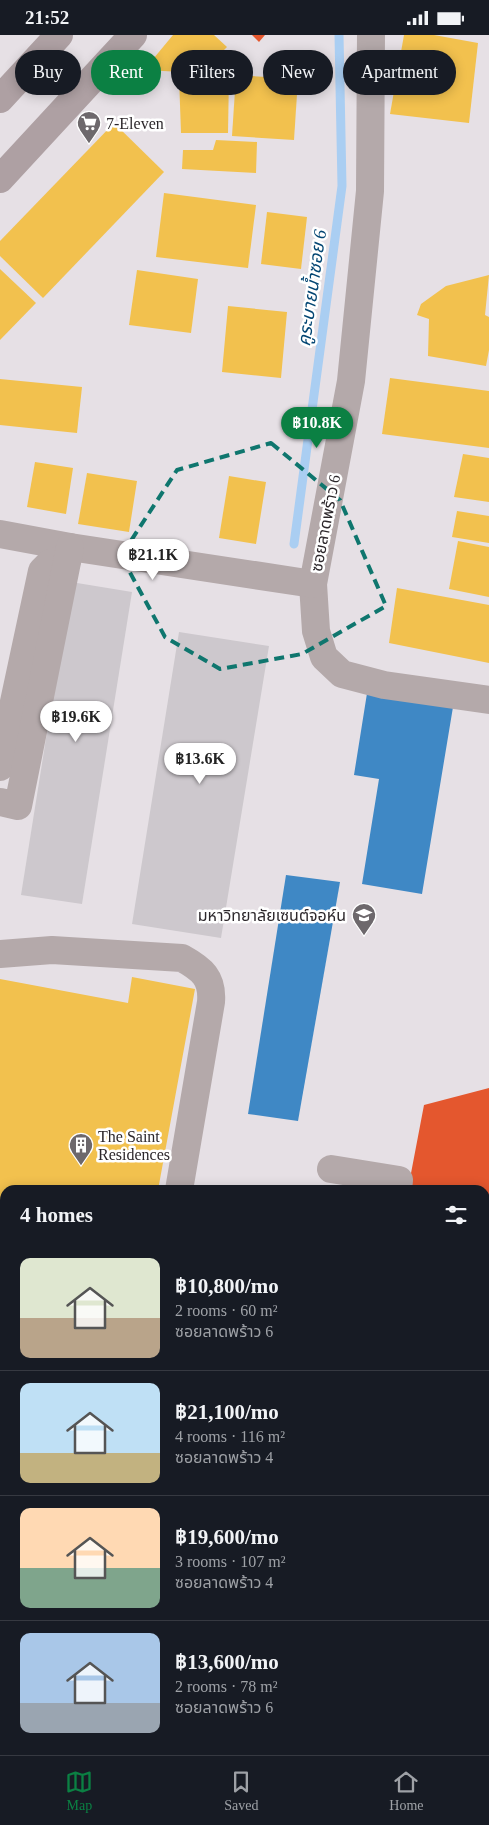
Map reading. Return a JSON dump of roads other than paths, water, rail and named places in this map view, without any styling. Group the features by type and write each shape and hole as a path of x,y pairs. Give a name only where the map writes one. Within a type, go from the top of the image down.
{"main road":[{"path":"0,99 59,35"},
{"path":"0,179 133,35"}],"street":[{"name":"ซอยลาดพร้าว 6","path":"371,35 370,191 352,381 314,584 316,631 324,657 342,674 384,685 489,700"},
{"path":"0,534 69,553 314,584"},
{"path":"0,767 42,571 69,553"},
{"path":"0,802 18,806 69,553"},
{"path":"0,954 52,950 182,957 196,965 206,977 212,989 211,1002 180,1185"},
{"path":"331,1169 399,1180 398,1185"}],"waterway":[{"name":"คูระบายน้ำซอย 6","path":"294,544 342,186 339,35"}],"place":[{"name":"7-Eleven","path":"89,144"},
{"name":"มหาวิทยาลัยเซนต์จอห์น","path":"364,936"},
{"name":"The Saint Residences","path":"81,1166"}]}
